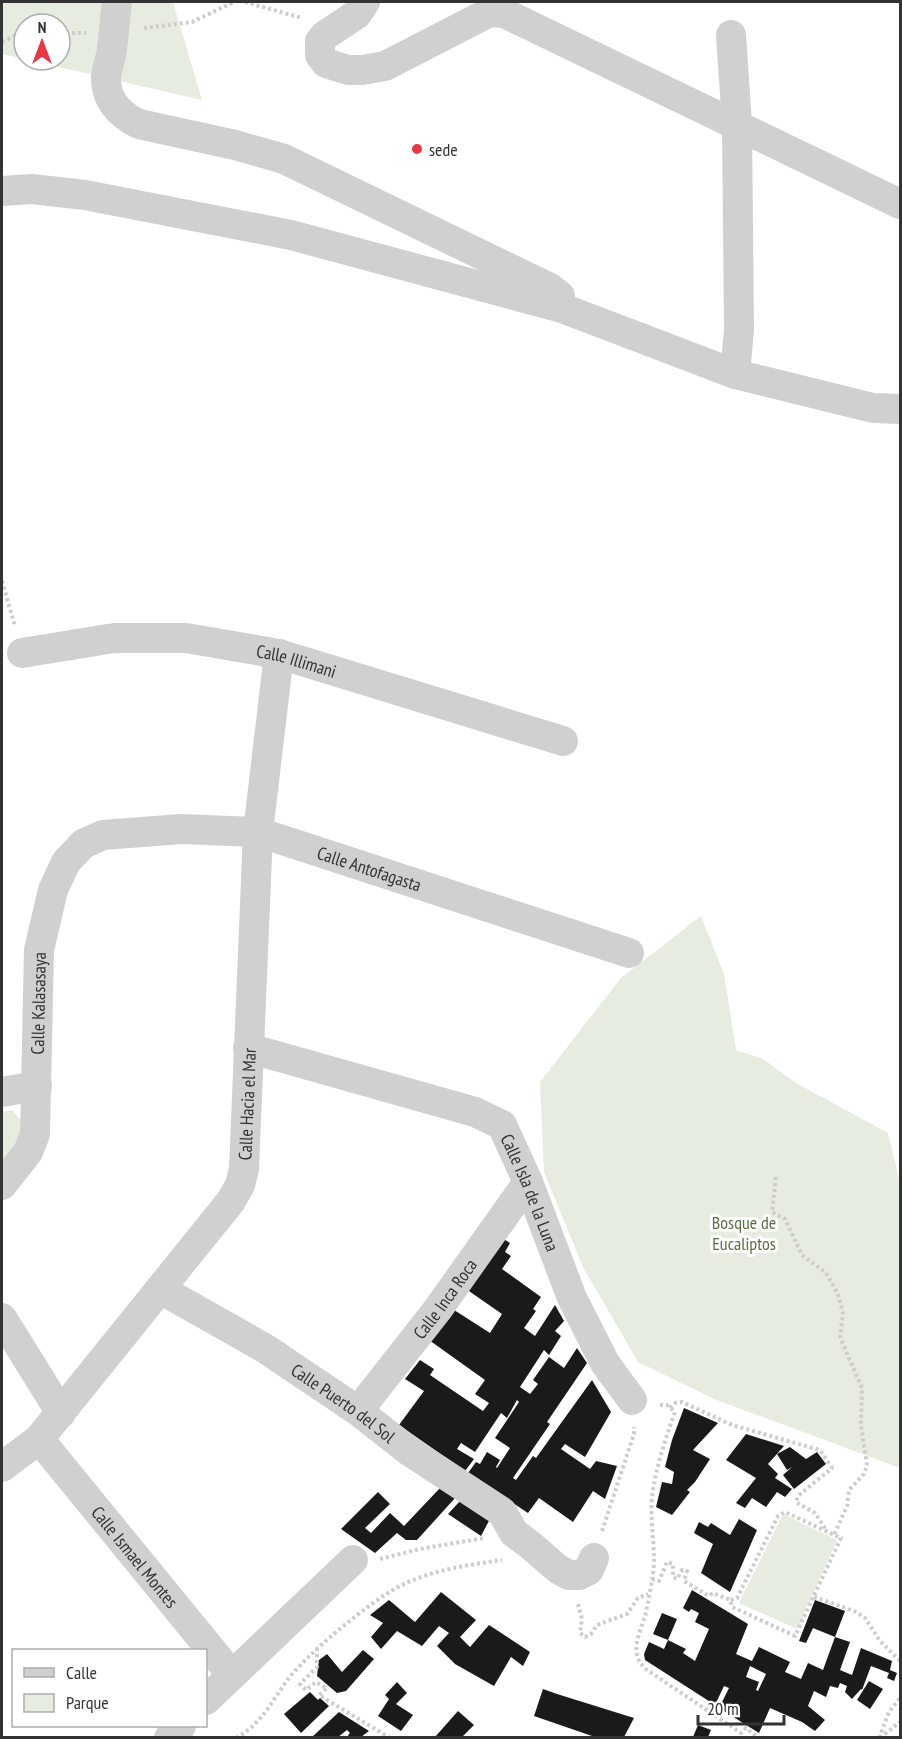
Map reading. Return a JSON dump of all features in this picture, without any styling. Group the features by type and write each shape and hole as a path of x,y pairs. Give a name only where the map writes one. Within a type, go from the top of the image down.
{"street":[{"path":"117,2 106,78 113,103 129,119 139,124 235,145 284,159 550,288 560,295 563,302 562,308"},
{"path":"365,2 357,14 320,41 320,55 326,63 348,70 386,66 490,12 504,13 900,204"},
{"path":"731,35 737,124 739,330 735,374"},
{"path":"2,191 32,189 85,195 291,235 562,308 735,374 873,408 900,409"},
{"name":"Calle Illimani","path":"22,653 114,638 186,638 279,654 563,741"},
{"name":"Calle Hacia el Mar","path":"2,1467 39,1439 61,1413 231,1201 240,1185 244,1169 258,832 279,654"},
{"name":"Calle Antofagasta","path":"104,835 181,829 258,832 629,953"},
{"name":"Calle Kalasasaya","path":"2,1185 28,1152 35,1134 39,950 53,890 66,862 83,844 104,835"},
{"name":"Calle Isla de la Luna","path":"248,1048 476,1112 502,1125 528,1182 572,1298 605,1363 632,1400"},
{"path":"2,1092 37,1086"},
{"name":"Calle Inca Roca","path":"358,1411 438,1309 528,1182"},
{"name":"Calle Puerto del Sol","path":"160,1289 266,1349 358,1411 409,1451 502,1512 514,1533 558,1568"},
{"path":"2,1318 61,1413"},
{"name":"Calle Ismael Montes","path":"39,1439 231,1674"},
{"path":"558,1568 579,1575 589,1570 594,1558"},
{"path":"207,1699 353,1560"}],"path":[{"path":"72,33 113,33 192,22 234,2"},
{"path":"245,2 338,28"},
{"path":"2,581 22,653"},
{"path":"776,1177 772,1212 785,1219 802,1255 826,1273 838,1294 843,1313 840,1337 862,1388 861,1425 867,1465 864,1474 849,1490 847,1506 834,1534"},
{"path":"594,1558 634,1434 632,1400 667,1405 675,1412 665,1437 652,1498 654,1561 645,1615 640,1627 637,1655 640,1664 741,1733 746,1728 758,1737"},
{"path":"670,1408 675,1403 682,1402 732,1425 820,1450 832,1468 798,1496 796,1502 814,1513 827,1532"},
{"path":"652,1579 659,1581 667,1562 673,1564 673,1577 677,1579 682,1570 687,1571 684,1581 710,1596 713,1593 730,1600 737,1599 778,1516 785,1512 841,1538 795,1636 732,1607 730,1600"},
{"path":"353,1560 378,1560 420,1549 514,1533"},
{"path":"236,1737 253,1728 263,1717 276,1695 317,1647 349,1621 400,1586 439,1572 524,1558 558,1568 581,1611 580,1633 585,1637 591,1635 597,1626 627,1614 638,1599 648,1594"},
{"path":"814,1597 854,1611 865,1618 880,1641 900,1661"},
{"path":"317,1647 317,1667 300,1684 306,1690 316,1682 327,1688 319,1695 390,1737"},
{"path":"880,1737 889,1712 900,1698"},
{"path":"880,1737 900,1722"}],"green space":[{"path":"2,2 173,2 202,100 72,70 72,12 12,12 12,56 2,54"},
{"name":"Bosque de Eucaliptos","path":"701,916 724,974 736,1050 763,1059 796,1083 888,1133 900,1183 900,1468 714,1399 638,1362 583,1267 544,1172 540,1082 621,978"},
{"path":"12,1110 22,1122 23,1132 2,1168 2,1112"},
{"path":"783,1514 837,1540 797,1629 739,1603"}],"building":[{"path":"502,1238 510,1243 505,1252 511,1256 502,1269 541,1297 533,1309 536,1311 524,1328 535,1336 555,1305 564,1321 555,1331 561,1336 549,1355 544,1350 520,1387 530,1394 538,1384 533,1380 549,1357 564,1368 577,1348 587,1363 547,1422 550,1424 513,1478 516,1480 533,1456 536,1458 592,1380 611,1412 585,1457 565,1444 561,1449 590,1469 596,1461 617,1466 605,1499 593,1491 573,1522 539,1498 528,1513 468,1473 476,1462 480,1464 487,1452 500,1460 497,1468 510,1448 495,1438 519,1402 517,1400 507,1418 501,1413 475,1452 461,1443 457,1449 474,1459 465,1471 399,1425 424,1391 405,1379 420,1360 434,1369 430,1375 483,1411 489,1403 475,1394 485,1380 429,1340 451,1308 490,1333 502,1314 466,1289"},
{"path":"684,1408 718,1423 693,1450 710,1459 687,1490 690,1492 672,1515 656,1507 662,1482 672,1484 674,1472 665,1467"},
{"path":"746,1434 784,1446 768,1464 778,1474 775,1478 792,1489 785,1497 777,1492 766,1507 752,1498 745,1508 736,1503 756,1478 726,1460"},
{"path":"790,1447 806,1459 817,1452 826,1464 794,1489 783,1475 792,1467 787,1470 777,1454"},
{"path":"440,1488 456,1497 417,1540 406,1540 397,1533 375,1553 341,1529 378,1492 390,1504 365,1528 371,1533 390,1513 404,1526"},
{"path":"461,1500 491,1517 481,1536 448,1514"},
{"path":"739,1519 757,1530 730,1592 701,1573 713,1544 694,1533 699,1522 708,1527 711,1523 730,1535"},
{"path":"692,1590 748,1624 736,1654 752,1661 759,1647 790,1662 785,1672 801,1679 808,1663 823,1670 835,1637 850,1642 840,1670 852,1675 861,1648 892,1661 890,1670 897,1673 894,1681 887,1678 889,1673 871,1666 862,1690 852,1699 845,1692 847,1686 840,1683 838,1688 830,1686 826,1697 814,1691 808,1706 825,1720 815,1731 802,1722 770,1708 759,1733 719,1708 729,1688 724,1686 715,1705 645,1660 644,1654 649,1642 664,1649 668,1640 686,1649 683,1653 695,1661 709,1629 695,1622 699,1613 691,1609 689,1612 683,1608","holes":["750,1666 766,1674 758,1691 756,1690 759,1682 746,1677"]},
{"path":"441,1592 476,1620 460,1637 470,1647 489,1625 530,1652 523,1666 511,1657 494,1686 455,1664 437,1646 449,1633 439,1626 422,1646 397,1631 381,1649 371,1637 383,1623 370,1615 389,1600 415,1622"},
{"path":"815,1600 845,1611 835,1637 813,1628 806,1643 799,1641"},
{"path":"662,1613 677,1619 668,1640 653,1634"},
{"path":"363,1650 374,1659 346,1691 337,1693 317,1676 319,1660 327,1654 342,1672"},
{"path":"869,1681 883,1689 870,1709 857,1700"},
{"path":"397,1682 407,1693 396,1704 413,1715 401,1731 378,1716 389,1699 385,1695"},
{"path":"543,1689 634,1718 624,1737 591,1737 534,1716"},
{"path":"310,1692 329,1706 301,1733 284,1714"},
{"path":"458,1711 474,1725 462,1737 435,1737"},
{"path":"339,1712 369,1731 361,1737 349,1737 350,1733 347,1730 338,1737 312,1737"},
{"path":"698,1725 711,1730 708,1737 693,1737"}],"place":[{"name":"sede","path":"417,149"}]}
